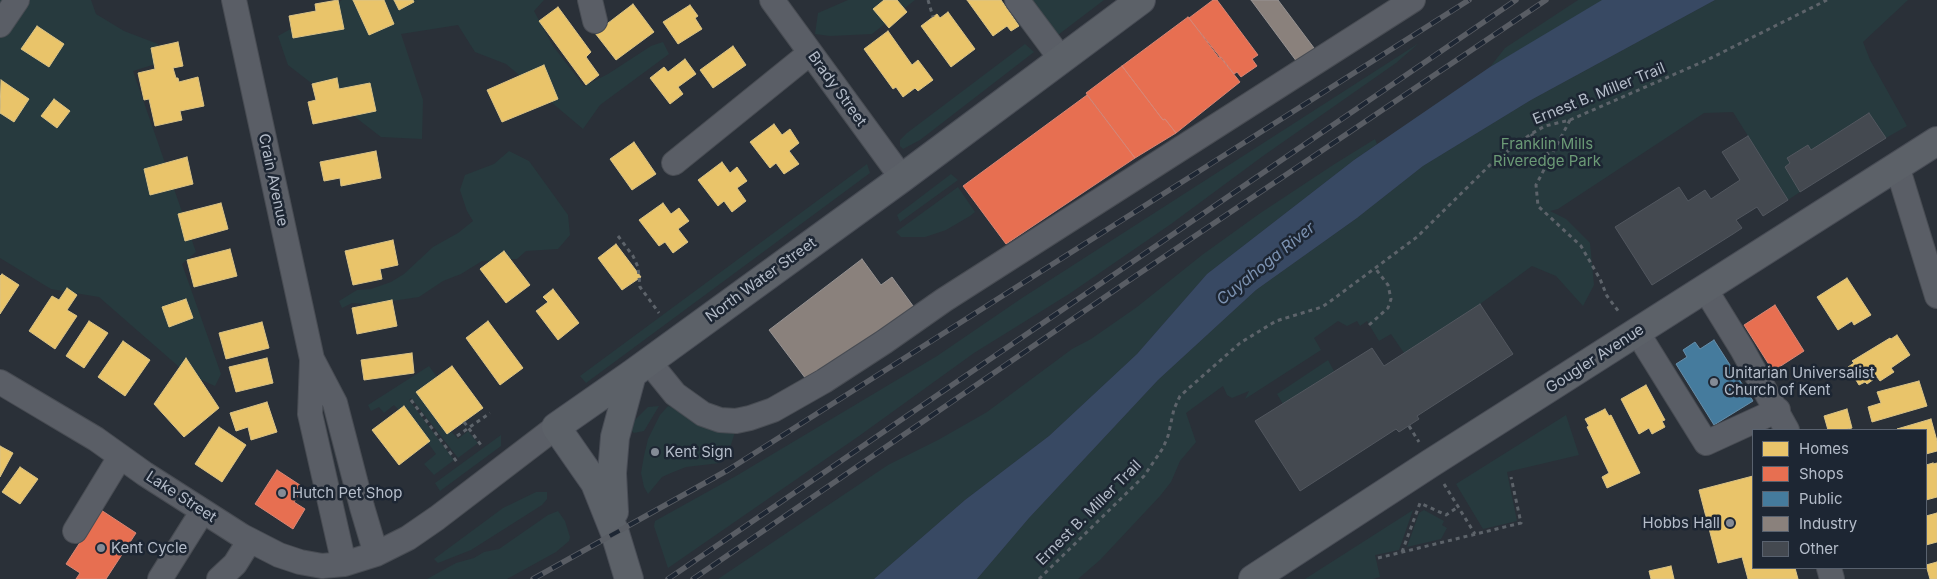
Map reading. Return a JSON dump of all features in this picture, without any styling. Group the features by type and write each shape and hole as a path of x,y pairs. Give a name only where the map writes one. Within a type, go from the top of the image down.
{"main road":[{"name":"North Water Street","path":"556,427 641,368 902,178 1141,0"},
{"name":"Gougler Avenue","path":"1254,579 1937,141"},
{"path":"618,541 612,473 614,437 641,368"},
{"path":"556,427 595,484 618,541 629,579"}],"street":[{"path":"0,25 18,0"},
{"name":"Crain Avenue","path":"234,0 312,359 310,414 344,564"},
{"name":"Brady Street","path":"772,0 902,178"},
{"path":"1017,0 1061,59"},
{"path":"641,368 703,414 720,420 736,421 773,410 824,382 944,300 1414,0"},
{"path":"674,163 810,53"},
{"path":"1897,166 1937,296"},
{"path":"1705,289 1783,420 1753,429"},
{"path":"1637,332 1706,443 1752,429"},
{"name":"Crain Avenue","path":"312,359 335,402 376,554"},
{"name":"Lake Street","path":"0,382 96,439 202,512 279,555 297,571 344,564 376,554"},
{"name":"North Water Street","path":"376,554 408,538 438,518 556,427"},
{"path":"76,531 120,457"},
{"path":"160,579 202,512"},
{"path":"219,579 234,564 250,540"}],"path":[{"path":"928,0 933,17"},
{"name":"Ernest B. Miller Trail","path":"1038,579 1144,476 1154,463 1168,436 1174,409 1180,396 1252,335 1276,321 1322,307 1417,237 1487,168 1531,134 1545,126 1570,120 1707,60 1827,0"},
{"path":"1570,120 1536,185 1538,206 1581,246 1600,279 1607,296 1619,312"},
{"path":"1531,134 1551,158"},
{"path":"618,236 633,256 638,267 640,287 659,313"},
{"path":"1369,325 1388,308 1391,299 1388,285 1375,268"},
{"path":"411,400 458,462"},
{"path":"457,436 490,413"},
{"path":"464,422 481,445"},
{"path":"1409,426 1413,434"},
{"path":"1378,558 1521,523 1511,477"},
{"path":"1442,481 1476,534"},
{"path":"1402,552 1420,503 1446,515 1458,507"}],"green space":[{"path":"0,0 91,0 96,14 124,31 158,44 159,63 133,71 196,252 182,264 221,374 215,386 186,373 99,297 51,289 0,258"},
{"path":"342,0 544,0 534,11 553,46 584,86 608,74 651,46 663,42 669,54 600,105 583,129 506,64 475,52 458,25 401,34 423,100 422,139 381,137 288,65 278,36"},
{"path":"848,0 915,0 872,34 830,36 815,34 818,13"},
{"path":"1023,0 1104,0 1054,38"},
{"path":"1578,0 1608,0 1490,67 1505,48"},
{"name":"Franklin Mills Riveredge Park","path":"1715,0 1908,0 1863,42 1870,60 1907,126 1886,138 1869,113 1811,150 1808,145 1787,158 1790,163 1785,167 1800,192 1788,200 1733,112 1704,113 1558,209 1550,211 1566,219 1590,243 1594,285 1583,306 1556,276 1532,266 1480,304 1404,353 1391,334 1379,341 1367,321 1360,326 1357,321 1347,326 1338,321 1314,338 1321,350 1245,399 1249,391 1232,398 1227,395 1223,386 1186,413 1196,442 1180,461 1171,482 1100,560 1078,579 977,579 1029,518 1158,380 1256,290 1357,218 1423,166 1531,100"},
{"path":"1419,43 1396,63 1263,156 1171,224 1069,294 974,353 859,436 668,568 654,526 655,521 736,476 937,356 1022,298"},
{"path":"1025,44 1034,52 920,140 903,149 900,146 900,140 907,133"},
{"path":"1375,139 1377,144 1207,274 1137,354 1049,436 965,500 874,579 718,579 888,465 938,440 987,412 1072,349 1091,339 1137,307 1202,255 1259,214"},
{"path":"509,151 529,161 568,215 570,235 558,249 526,251 517,259 482,261 461,274 443,281 419,297 372,304 352,303 342,308 339,301 357,290 371,289 391,282 404,274 433,247 458,233 473,221 467,211 460,190 465,175 494,164"},
{"path":"867,164 870,173 586,383 580,376"},
{"path":"951,174 958,180 900,222 897,215"},
{"path":"958,187 975,212 970,216 946,230 925,237 901,237 896,232"},
{"path":"1328,360 1334,371 1283,404 1277,394"},
{"path":"429,366 437,377 417,392 447,434 451,431 458,439 468,431 478,443 458,458 411,398 409,400 454,460 434,475 424,464 436,454 428,443 430,441 404,406 399,410 394,405 384,413 379,407 371,411 368,405"},
{"path":"659,406 644,431 634,433 629,429 630,425 648,407"},
{"path":"668,406 735,432 728,454 720,463 686,467 671,473 662,477 648,494 644,487 641,473 644,456 648,439 660,415"},
{"path":"1566,415 1579,455 1507,472 1517,521 1483,529 1456,484"},
{"path":"501,435 501,446 440,491 435,483"},
{"path":"536,492 547,492 547,499 542,505 471,550 438,563 434,559 503,508"},
{"path":"1413,510 1399,550 1375,555 1380,577 1373,579 1305,579"},
{"path":"1424,510 1444,521 1442,525 1447,528 1441,539 1407,547 1419,513"},
{"path":"558,511 565,521 570,537 569,541 556,552 507,579 427,579 456,563 474,558 484,552 499,549 548,515"}],"water":[{"name":"Cuyahoga River","path":"1602,0 1715,0 1531,100 1423,166 1357,218 1256,290 1158,380 1029,518 977,579 874,579 965,500 1049,436 1137,354 1207,274 1354,160 1490,67"}],"building: Homes":[{"path":"338,0 344,29 293,38 289,16 316,11 315,4"},
{"path":"353,0 384,0 394,24 369,35"},
{"path":"394,0 413,0 414,2 399,10"},
{"path":"884,0 897,0 907,12 889,28 873,9"},
{"path":"967,0 1001,0 1019,26 1011,31 1007,26 993,36"},
{"path":"633,4 654,32 616,60 595,33"},
{"path":"690,5 698,16 695,18 702,29 678,44 663,22"},
{"path":"558,7 591,52 586,57 599,75 586,85 539,21"},
{"path":"948,12 975,49 951,67 921,26 937,14 940,18"},
{"path":"37,26 64,44 49,67 21,49"},
{"path":"888,31 912,65 918,60 933,80 918,91 915,88 903,97 896,87 893,89 864,49"},
{"path":"178,42 183,66 173,68 176,78 178,78 179,82 198,77 204,106 180,111 182,120 155,126 149,99 144,100 138,73 155,69 151,48"},
{"path":"733,46 746,65 713,88 700,70"},
{"path":"685,59 696,74 678,87 683,94 670,104 650,78 664,67 668,72"},
{"path":"544,65 558,99 502,122 487,90"},
{"path":"337,78 339,89 370,83 376,111 313,124 308,102 316,100 312,84"},
{"path":"1,80 29,99 14,122 0,113"},
{"path":"54,99 70,111 57,128 41,116"},
{"path":"774,124 782,135 790,129 799,143 789,151 799,164 784,174 776,163 770,168 750,142"},
{"path":"634,142 656,174 632,190 610,159"},
{"path":"376,151 381,178 341,186 340,178 324,181 320,162"},
{"path":"187,157 193,184 150,195 144,169"},
{"path":"722,162 730,173 737,167 747,181 737,188 746,201 732,212 724,201 718,206 698,180"},
{"path":"221,203 228,229 185,241 178,214"},
{"path":"663,203 671,214 679,208 689,221 678,229 688,242 673,253 665,242 659,246 639,220"},
{"path":"393,240 398,265 380,269 382,279 353,285 345,251"},
{"path":"616,244 641,277 622,290 598,258"},
{"path":"230,249 237,276 194,287 187,260"},
{"path":"504,251 530,285 506,303 480,269"},
{"path":"2,274 19,285 0,314 0,276"},
{"path":"1847,278 1871,315 1854,325 1852,321 1838,330 1817,297"},
{"path":"67,288 77,295 67,310 77,316 55,349 29,331 52,296 59,300"},
{"path":"553,289 579,323 558,340 536,311 548,302 543,297"},
{"path":"186,299 193,318 169,327 162,307"},
{"path":"392,300 397,326 357,334 352,308"},
{"path":"89,321 108,333 84,368 66,356"},
{"path":"488,321 523,368 500,385 466,338"},
{"path":"262,322 269,348 226,359 219,333"},
{"path":"1897,335 1910,355 1891,368 1894,372 1880,381 1877,377 1867,384 1865,382 1859,385 1848,367 1854,363 1852,361"},
{"path":"123,341 150,360 125,396 98,377"},
{"path":"412,353 414,373 364,380 361,360"},
{"path":"186,358 219,408 184,437 154,404"},
{"path":"267,358 273,383 236,392 229,367"},
{"path":"452,366 483,408 447,434 416,392"},
{"path":"1919,381 1927,406 1872,422 1868,407 1881,403 1877,392"},
{"path":"1646,385 1665,420 1662,421 1665,427 1652,434 1649,428 1639,434 1621,399"},
{"path":"267,402 277,432 251,440 248,427 236,431 230,413"},
{"path":"404,406 430,441 399,465 372,430"},
{"path":"1605,409 1609,416 1611,415 1640,473 1607,488 1602,477 1609,473 1585,419"},
{"path":"1847,409 1852,428 1828,429 1824,416"},
{"path":"1931,419 1937,441 1937,451 1927,454 1927,429 1897,429"},
{"path":"219,427 246,445 222,482 195,464"},
{"path":"0,446 13,453 0,477"},
{"path":"1937,463 1937,497 1927,500 1927,465"},
{"path":"20,467 38,479 20,504 2,492"},
{"name":"Hobbs Hall","path":"1752,476 1752,569 1795,569 1798,579 1748,579 1742,557 1718,563 1699,490"},
{"path":"1937,513 1937,542 1927,545 1927,516"},
{"path":"1937,562 1937,579 1930,579 1927,565"},
{"path":"1671,566 1674,579 1651,579 1649,571"}],"building: Shops":[{"path":"1213,0 1217,0 1258,55 1252,59 1257,66 1241,77 1237,72 1234,74 1221,57 1219,58 1189,18"},
{"path":"1188,17 1240,82 1176,133 1165,119 1163,120 1122,66"},
{"path":"1122,66 1163,120 1165,119 1176,133 1135,158 1086,93"},
{"path":"1087,95 1135,158 1006,244 963,186"},
{"path":"1775,305 1804,351 1773,371 1744,325"},
{"path":"277,470 303,487 294,502 305,509 293,529 255,504"},
{"name":"Kent Cycle","path":"101,510 136,533 106,579 76,579 80,573 66,564"}],"building: Public":[{"name":"Unitarian Universalist Church of Kent","path":"1714,340 1753,401 1714,425 1676,364 1687,357 1683,350 1695,342 1700,349"}],"building: Industry":[{"path":"1251,0 1278,0 1317,52 1300,66"},
{"path":"862,259 881,285 892,277 916,310 878,338 875,334 809,383 769,330"}],"building: Other":[{"path":"1869,113 1886,138 1800,192 1785,167 1790,163 1787,158 1808,145 1811,150"},
{"path":"1748,136 1788,200 1763,216 1757,207 1736,220 1742,228 1652,285 1615,227 1679,187 1688,201 1705,190 1711,199 1740,180 1722,152"},
{"path":"1480,304 1513,354 1417,416 1419,419 1399,432 1396,429 1300,491 1255,421 1372,348 1384,366"}],"railway":[{"path":"533,579 728,470 1469,0"},
{"path":"668,579 1516,0"},
{"path":"693,579 1137,275 1546,0"}],"place":[{"name":"Unitarian Universalist Church of Kent","path":"1714,382"},
{"name":"Kent Sign","path":"655,452"},
{"name":"Hutch Pet Shop","path":"282,493"},
{"name":"Hobbs Hall","path":"1730,523"},
{"name":"Kent Cycle","path":"101,548"}]}
